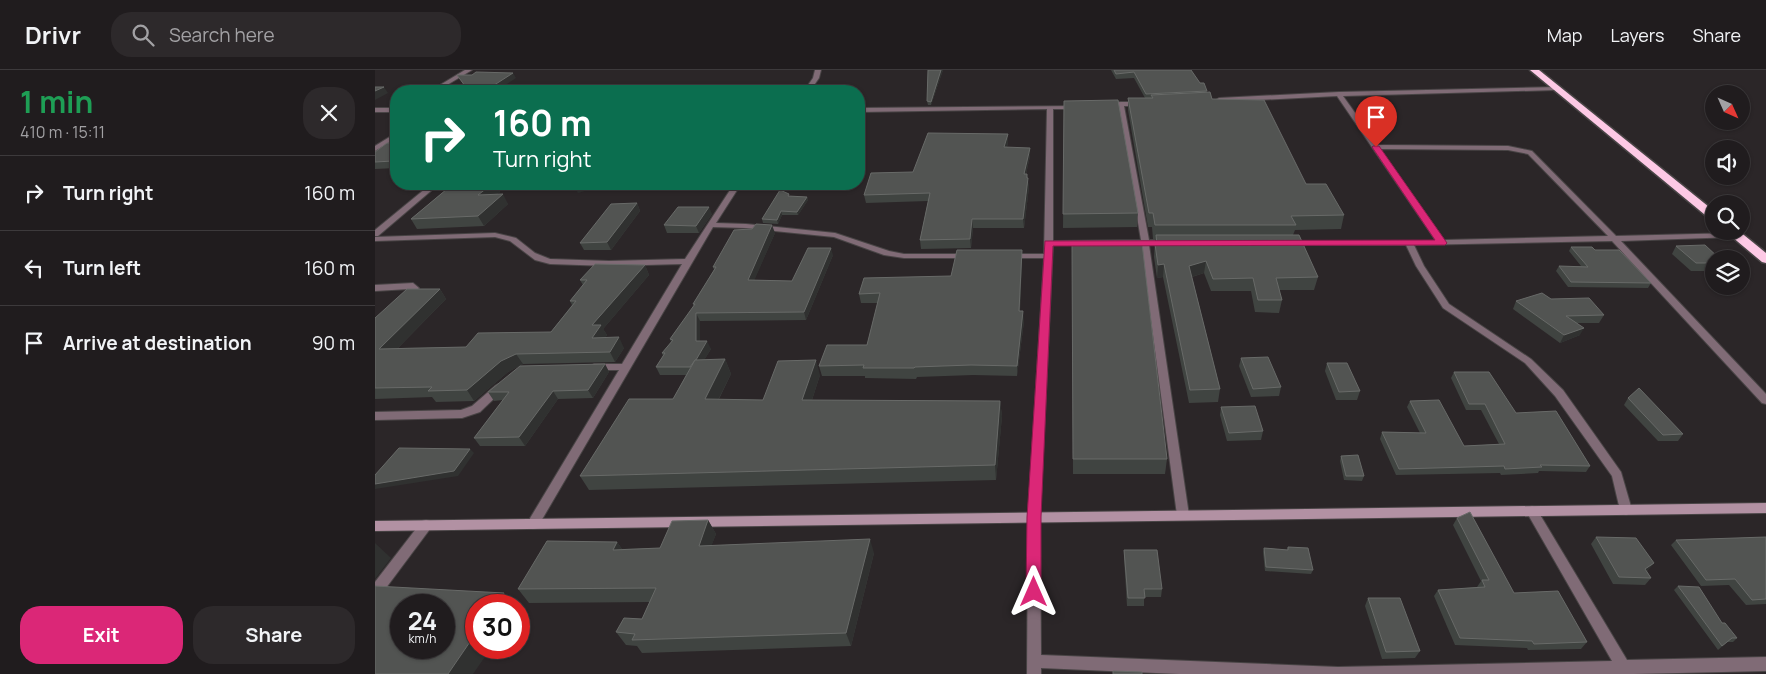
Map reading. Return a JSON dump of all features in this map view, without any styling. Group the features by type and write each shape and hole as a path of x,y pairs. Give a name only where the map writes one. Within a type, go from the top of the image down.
{"highway":[{"path":"1534,70 1705,210"},
{"path":"1742,240 1766,259"}],"street":[{"path":"443,85 469,70"},
{"path":"811,85 819,70"},
{"path":"1210,100 1339,94 1556,88"},
{"path":"1339,94 1442,243"},
{"path":"1098,106 1151,103"},
{"path":"1121,104 1145,242 1183,515"},
{"path":"865,110 1089,106"},
{"path":"1050,108 1049,243 1034,517 1034,668 1338,674 1625,670 1766,664"},
{"path":"375,110 390,110"},
{"path":"375,149 390,139"},
{"path":"375,143 384,143"},
{"path":"1376,147 1508,148 1530,152 1613,237 1766,400"},
{"path":"375,234 428,190"},
{"path":"533,524 688,261 733,190"},
{"path":"711,225 745,226 835,235 887,253 904,256 981,256"},
{"path":"1281,242 1442,243 1705,234"},
{"path":"375,239 495,235 509,236 518,241 536,258 545,261 602,264 688,261"},
{"path":"1049,243 1174,242"},
{"path":"1408,242 1420,266 1446,306 1528,361 1559,393 1617,475 1626,510"},
{"path":"1000,256 1048,256"},
{"path":"375,288 414,287 414,290 401,302"},
{"path":"587,367 626,367"},
{"path":"375,416 462,414 471,412 507,380"},
{"path":"375,526 1766,508"},
{"path":"1533,511 1625,670"},
{"path":"375,592 426,525"}],"building":[{"path":"928,70 941,70 931,102 927,101"},
{"path":"1114,70 1191,70 1200,83 1204,83 1207,91 1146,94 1134,72 1116,74"},
{"path":"476,72 513,73 494,85 464,85 457,75 472,75"},
{"path":"375,87 384,87 375,91"},
{"path":"1210,92 1212,99 1264,100 1306,184 1326,184 1344,215 1291,216 1296,225 1155,225 1153,213 1149,213 1128,98 1153,98 1151,95"},
{"path":"1118,100 1138,213 1063,214 1064,101"},
{"path":"928,133 1008,134 1004,147 1030,148 1024,174 1027,174 1028,178 1023,219 972,219 970,239 920,240 930,193 864,195 871,173 913,172"},
{"path":"387,143 390,143 390,161 375,162 375,152"},
{"path":"446,190 484,190 478,195 503,194 478,216 411,219"},
{"path":"780,190 789,194 788,196 807,197 797,212 781,211 777,220 762,219"},
{"path":"637,203 607,242 580,243 611,204"},
{"path":"678,207 709,207 696,226 664,225"},
{"path":"756,224 772,225 748,280 792,281 808,248 831,248 804,312 696,313 696,341 707,341 696,360 690,367 656,367 665,353 662,353 673,340 670,339 695,304 693,304 716,267 713,267 734,230 752,229"},
{"path":"1156,235 1299,235 1318,277 1276,278 1282,300 1258,300 1253,278 1213,279 1206,261 1189,266 1220,389 1190,390 1164,264 1158,265 1155,244 1157,244"},
{"path":"1072,243 1142,243 1167,459 1073,459"},
{"path":"1705,245 1710,250 1705,250 1705,263 1696,263 1676,246"},
{"path":"1571,247 1619,250 1651,283 1571,282 1559,266 1588,267"},
{"path":"957,250 1022,250 1019,311 1023,311 1017,366 971,365 863,368 864,365 819,366 827,345 867,345 880,293 859,294 864,278 951,276"},
{"path":"595,264 645,265 592,325 601,325 592,338 619,337 610,352 516,354 501,361 467,390 428,391 432,387 375,388 375,318 407,289 440,289 379,349 466,347 478,333 551,332 576,301 570,301 587,280 580,280"},
{"path":"1542,293 1551,299 1589,298 1604,315 1566,316 1584,328 1564,335 1516,301"},
{"path":"1268,357 1281,387 1253,389 1241,358"},
{"path":"725,359 705,399 763,400 778,361 816,360 802,400 1000,401 995,465 580,476 629,399 673,399 695,360"},
{"path":"1327,363 1347,363 1360,391 1339,392"},
{"path":"605,364 588,390 553,391 519,437 474,438 509,392 488,392 520,366"},
{"path":"1454,372 1489,372 1516,413 1556,411 1590,466 1540,465 1542,467 1505,469 1504,466 1399,469 1382,432 1426,433 1410,401 1439,400 1464,446 1505,444 1485,404 1469,404"},
{"path":"1639,388 1683,434 1663,435 1628,398"},
{"path":"1255,406 1263,431 1229,433 1221,407"},
{"path":"399,448 470,449 454,471 375,484 375,475"},
{"path":"1358,455 1364,476 1346,476 1341,456"},
{"path":"1470,512 1514,593 1558,591 1587,642 1534,644 1532,641 1460,638 1438,590 1485,587 1482,580 1489,580 1457,518"},
{"path":"708,520 699,546 870,539 846,633 632,640 635,634 616,632 624,618 642,619 656,588 518,589 547,541 617,542 613,550 660,548 672,521"},
{"path":"1596,537 1636,538 1654,563 1645,569 1651,578 1619,577"},
{"path":"1766,537 1766,599 1752,600 1735,579 1706,580 1676,540"},
{"path":"1288,547 1308,548 1313,570 1266,567 1264,548 1288,550"},
{"path":"1124,550 1157,550 1162,589 1144,589 1145,598 1128,598"},
{"path":"375,586 504,593 465,594 465,649 448,674 375,674"},
{"path":"1678,586 1699,587 1722,623 1725,623 1737,638 1732,638 1722,646"},
{"path":"1368,598 1400,598 1420,651 1386,652"},
{"path":"1113,671 1142,672 1142,674 1113,674"}],"route":[{"path":"1034,592 1034,517 1049,243 1442,243 1376,147"}]}
